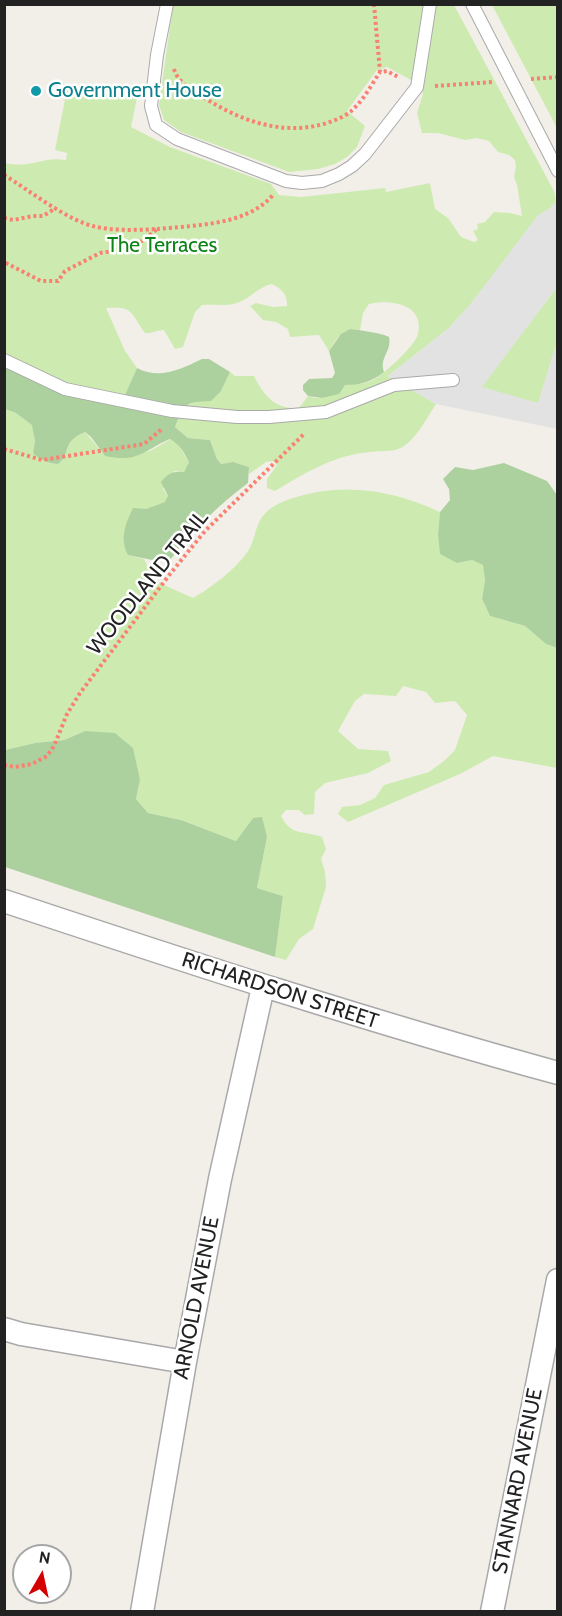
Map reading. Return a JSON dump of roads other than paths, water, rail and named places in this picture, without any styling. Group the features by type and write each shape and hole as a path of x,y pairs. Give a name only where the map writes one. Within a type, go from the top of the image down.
{"street":[{"name":"RICHARDSON STREET","path":"4,901 263,987 435,1040 558,1073"},
{"name":"ARNOLD AVENUE","path":"142,1611 185,1362 220,1179 263,987"},
{"name":"STANNARD AVENUE","path":"492,1611 558,1280"},
{"path":"4,1329 21,1334 185,1362"}],"lane":[{"path":"166,4 151,106 156,125 177,139 286,181 302,183 322,181 352,166 365,154 417,87 430,4"},
{"path":"472,4 558,171"},
{"path":"4,360 65,389 172,411 237,417 326,412 394,385 453,380"}],"place":[{"name":"Government House","path":"36,91"}],"park label":[{"name":"The Terraces","path":"162,246"}]}
